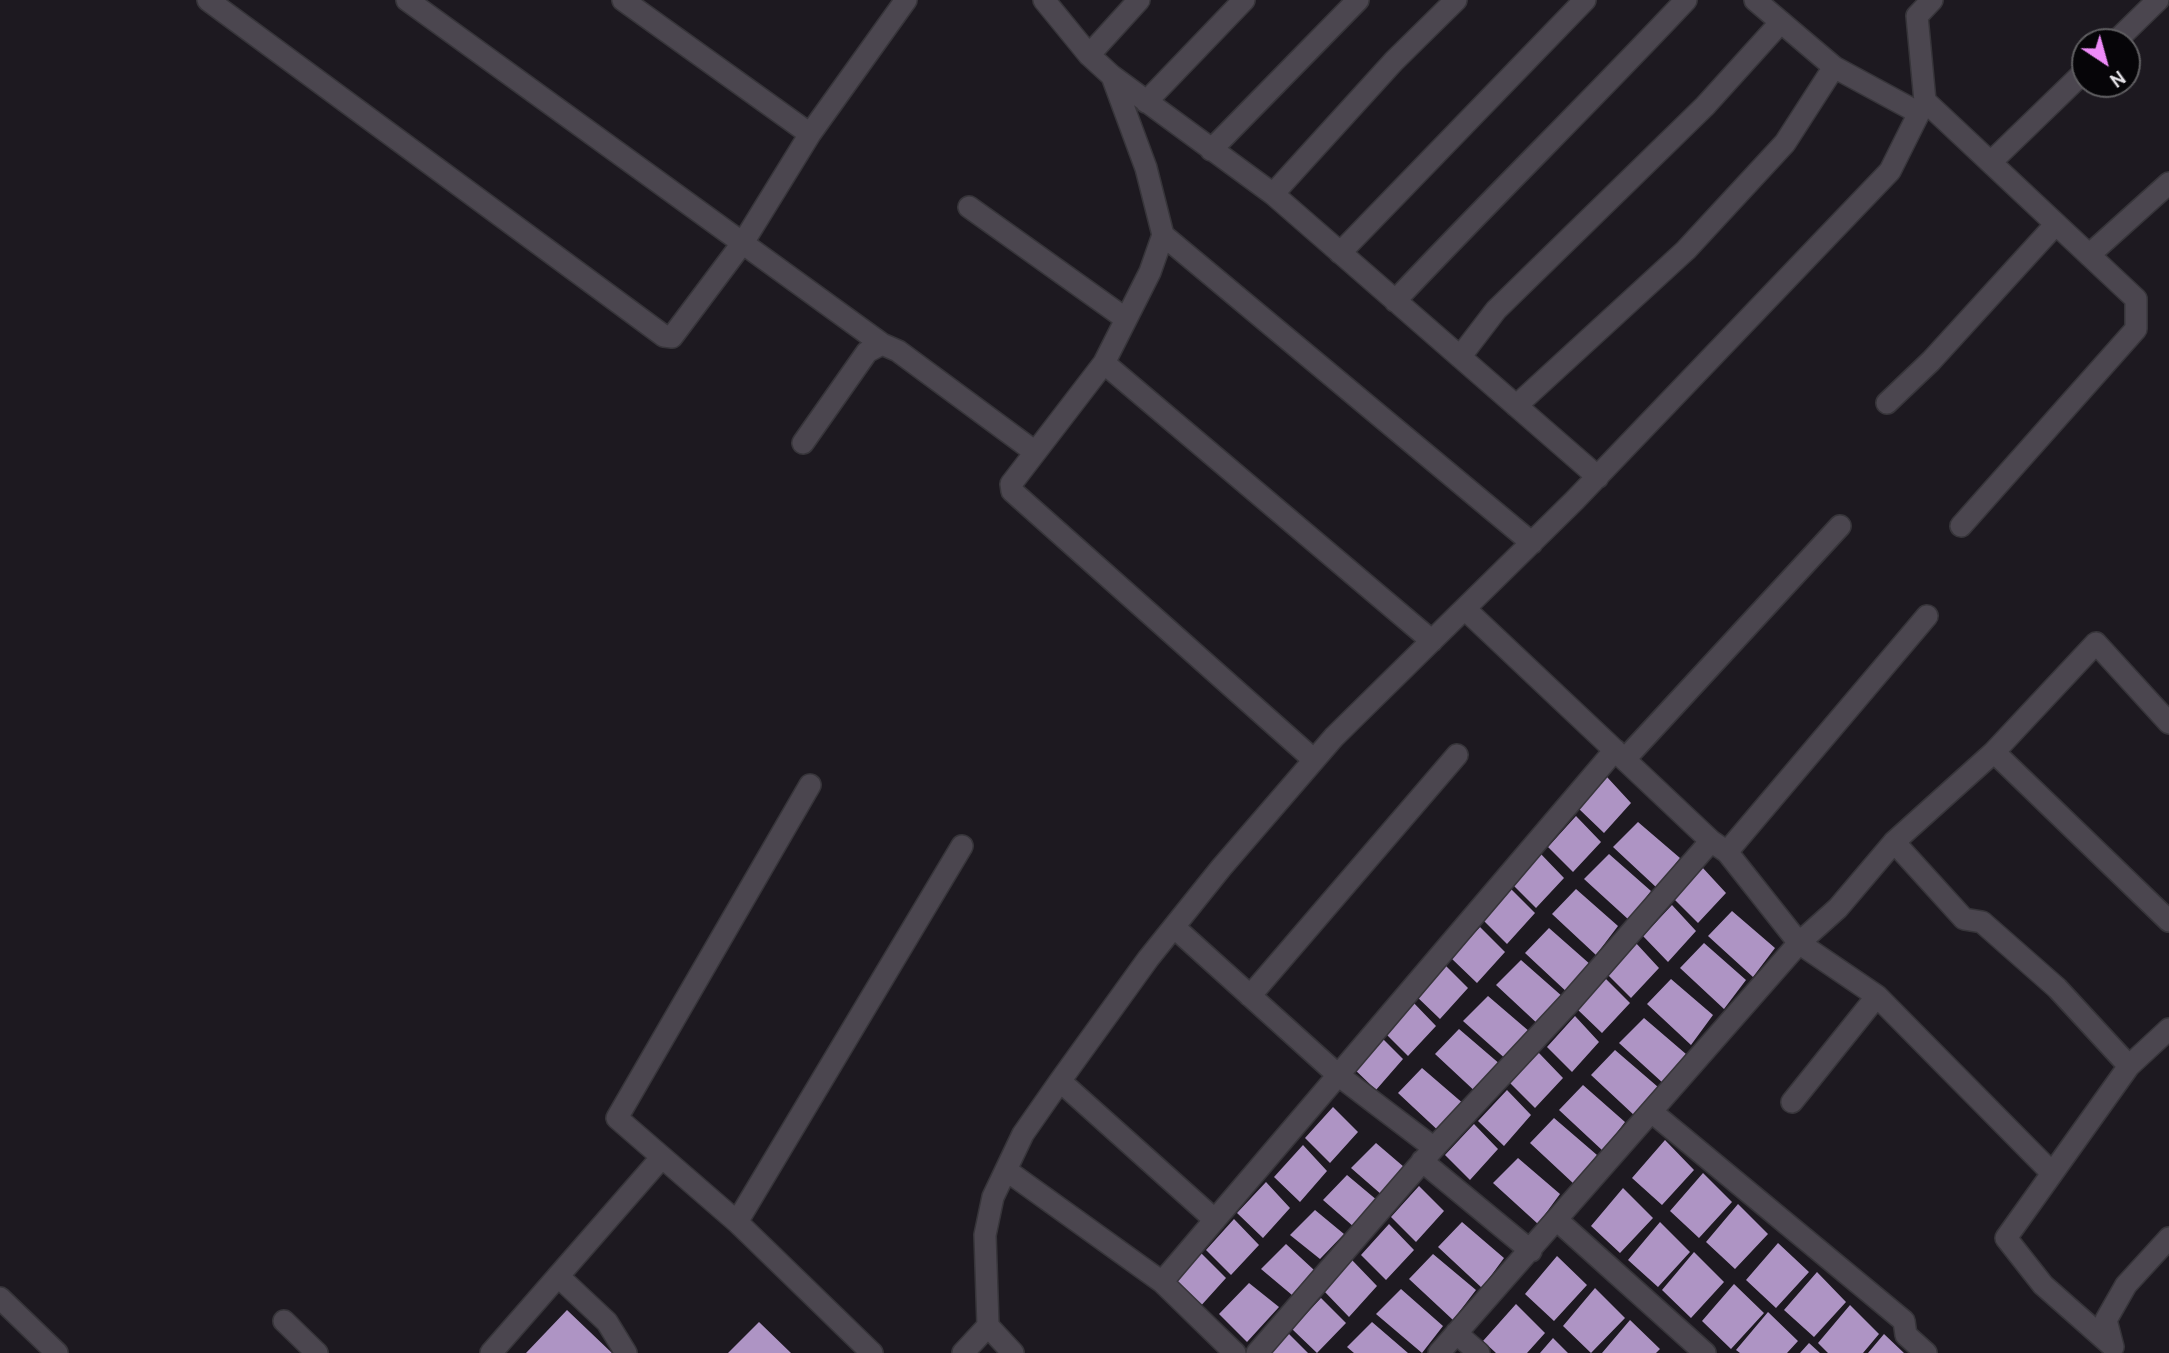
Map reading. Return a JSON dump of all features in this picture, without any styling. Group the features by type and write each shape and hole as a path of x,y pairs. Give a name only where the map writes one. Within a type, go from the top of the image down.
{"street":[{"path":"208,0 664,336 672,337 678,333 744,242 810,134 906,0"},
{"path":"407,0 1035,452"},
{"path":"623,0 810,134"},
{"path":"1044,0 1089,55 1112,76 1273,194 1598,477"},
{"path":"1089,55 1139,0"},
{"path":"1146,102 1244,0"},
{"path":"1211,150 1358,0"},
{"path":"1273,194 1394,61 1455,0"},
{"path":"1340,253 1585,0"},
{"path":"1395,301 1517,171 1616,75 1686,0"},
{"path":"1755,0 1834,67 1922,107 1991,162 2136,299 2136,329 1961,526"},
{"path":"2129,28 2158,0"},
{"path":"1013,1353 988,1326 985,1236 993,1197 1023,1134 1174,927 1314,760 1598,477 1890,171 1922,107 1917,16 1926,2"},
{"path":"1460,357 1496,310 1705,106 1781,22"},
{"path":"1516,406 1685,250 1786,143 1834,67"},
{"path":"1112,76 1146,168 1163,235 1150,272 1104,363 1011,484 1012,491 1314,760"},
{"path":"1991,162 2071,85"},
{"path":"2090,255 2169,183"},
{"path":"969,207 1126,319"},
{"path":"1887,402 1931,361 2056,224"},
{"path":"1163,235 1532,543"},
{"path":"803,443 867,352 882,344"},
{"path":"1104,363 1432,641"},
{"path":"1162,1282 1338,1075 1620,755 1840,526"},
{"path":"1465,608 1719,846 1799,943 1877,996 2052,1173"},
{"path":"1257,1353 1428,1155 1719,846 1927,617"},
{"path":"1439,1353 1653,1113 1799,943 1838,908 1894,842 1994,752 2096,643 2169,723"},
{"path":"1994,752 2169,921"},
{"path":"1250,996 1457,755"},
{"path":"810,785 617,1118 737,1222 872,1353"},
{"path":"1894,842 1964,919 1982,922 2057,988 2129,1066"},
{"path":"737,1222 962,846"},
{"path":"1174,927 1531,1251"},
{"path":"1792,1102 1877,996"},
{"path":"2115,1349 2043,1285 2006,1238 2129,1066 2169,1029"},
{"path":"1060,1081 1215,1220"},
{"path":"1653,1113 1904,1321 1906,1335 1926,1353"},
{"path":"491,1353 662,1157"},
{"path":"1006,1170 1162,1282 1235,1353"},
{"path":"1558,1221 1705,1353"},
{"path":"2115,1349 2106,1320 2126,1285 2169,1238"},
{"path":"558,1276 607,1322 626,1353"},
{"path":"0,1298 42,1348"},
{"path":"284,1321 317,1353"},
{"path":"963,1353 988,1326"},
{"path":"1456,1333 1479,1353"}],"building":[{"path":"1607,777 1631,803 1604,833 1578,808"},
{"path":"1576,816 1601,842 1573,872 1548,847"},
{"path":"1638,822 1680,858 1657,888 1613,847"},
{"path":"1539,852 1564,878 1536,908 1511,883"},
{"path":"1609,854 1651,891 1629,920 1584,879"},
{"path":"1702,867 1726,893 1698,923 1673,898"},
{"path":"1510,888 1535,913 1507,944 1482,919"},
{"path":"1576,889 1618,926 1596,955 1552,914"},
{"path":"1672,905 1696,931 1668,962 1643,936"},
{"path":"1732,911 1775,948 1753,977 1708,936"},
{"path":"1480,927 1505,952 1477,983 1451,958"},
{"path":"1549,928 1591,965 1569,994 1525,953"},
{"path":"1635,942 1659,968 1631,998 1606,973"},
{"path":"1704,943 1746,980 1724,1009 1680,968"},
{"path":"1521,960 1563,997 1540,1026 1496,985"},
{"path":"1443,963 1468,988 1440,1019 1414,994"},
{"path":"1605,978 1630,1003 1602,1033 1577,1009"},
{"path":"1671,979 1713,1015 1691,1045 1647,1004"},
{"path":"1488,996 1530,1032 1508,1061 1463,1021"},
{"path":"1411,1000 1436,1026 1408,1056 1383,1031"},
{"path":"1575,1016 1599,1042 1572,1072 1547,1047"},
{"path":"1644,1018 1686,1054 1664,1084 1619,1043"},
{"path":"1459,1029 1501,1065 1479,1095 1435,1054"},
{"path":"1378,1034 1403,1059 1376,1090 1350,1065"},
{"path":"1615,1050 1658,1087 1635,1116 1591,1075"},
{"path":"1538,1052 1563,1078 1535,1108 1510,1083"},
{"path":"1422,1068 1465,1105 1443,1135 1398,1093"},
{"path":"1583,1085 1625,1122 1603,1151 1559,1110"},
{"path":"1507,1090 1531,1115 1504,1146 1478,1121"},
{"path":"1333,1107 1358,1132 1330,1163 1305,1138"},
{"path":"1554,1118 1597,1155 1574,1184 1530,1143"},
{"path":"1474,1124 1498,1149 1470,1180 1445,1155"},
{"path":"1665,1140 1694,1170 1662,1205 1632,1178"},
{"path":"1376,1143 1404,1167 1382,1195 1351,1168"},
{"path":"1303,1145 1327,1171 1300,1202 1274,1177"},
{"path":"1518,1158 1560,1194 1538,1224 1493,1183"},
{"path":"1703,1173 1732,1202 1699,1238 1670,1211"},
{"path":"1347,1175 1378,1201 1354,1227 1323,1200"},
{"path":"1266,1182 1290,1208 1263,1238 1237,1213"},
{"path":"1419,1186 1444,1211 1416,1242 1391,1217"},
{"path":"1623,1188 1653,1218 1620,1253 1591,1226"},
{"path":"1738,1204 1768,1234 1735,1269 1706,1242"},
{"path":"1315,1210 1344,1234 1320,1259 1290,1235"},
{"path":"1234,1219 1259,1245 1231,1275 1206,1250"},
{"path":"1462,1222 1504,1258 1482,1288 1438,1247"},
{"path":"1660,1222 1690,1252 1658,1287 1628,1260"},
{"path":"1389,1224 1414,1250 1386,1280 1361,1255"},
{"path":"1778,1243 1809,1272 1776,1308 1746,1280"},
{"path":"1286,1244 1314,1270 1292,1295 1261,1269"},
{"path":"1694,1252 1724,1282 1691,1318 1662,1290"},
{"path":"1201,1253 1226,1278 1198,1309 1173,1284"},
{"path":"1433,1254 1476,1290 1453,1320 1409,1279"},
{"path":"1557,1256 1587,1285 1554,1321 1525,1294"},
{"path":"1352,1260 1377,1286 1349,1317 1324,1291"},
{"path":"1817,1272 1846,1302 1814,1337 1784,1310"},
{"path":"1249,1283 1279,1307 1247,1342 1219,1314"},
{"path":"1734,1284 1764,1313 1731,1349 1702,1321"},
{"path":"1595,1288 1625,1318 1591,1353 1563,1326"},
{"path":"1401,1289 1443,1326 1422,1353 1376,1314"},
{"path":"1321,1298 1346,1323 1317,1353 1292,1329"},
{"path":"1516,1304 1545,1333 1527,1353 1496,1353 1483,1341"},
{"path":"1850,1305 1879,1334 1863,1353 1828,1353 1818,1343"},
{"path":"567,1310 612,1353 526,1353"},
{"path":"1768,1312 1798,1341 1787,1353 1740,1353 1736,1350"},
{"path":"1630,1320 1660,1349 1656,1353 1602,1353"},
{"path":"759,1322 791,1353 728,1353"},
{"path":"1372,1322 1408,1353 1354,1353 1347,1347"},
{"path":"1287,1332 1308,1353 1268,1353"},
{"path":"1884,1334 1904,1353 1868,1353"},
{"path":"1553,1338 1568,1353 1540,1353"},
{"path":"1809,1343 1820,1353 1800,1353"}]}
